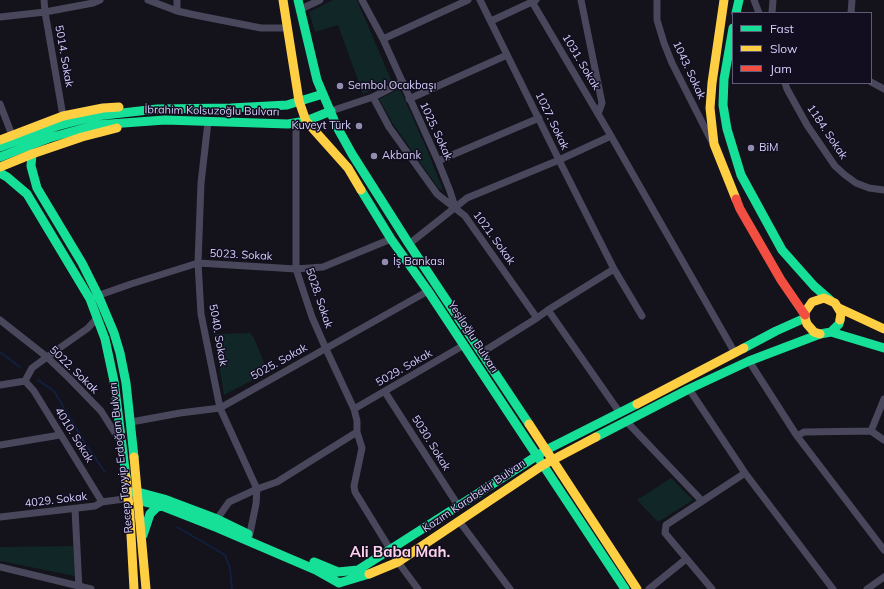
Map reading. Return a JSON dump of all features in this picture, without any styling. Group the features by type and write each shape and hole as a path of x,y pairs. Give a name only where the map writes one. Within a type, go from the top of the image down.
{"main road":[{"name":"Yeşiloğlu Bulvarı","path":"283,0 299,101 306,121 348,168 391,239 428,291 626,589"},
{"path":"724,0 716,52 710,108 714,144 740,209 781,280 805,316 810,329 820,334 831,332 836,329 841,319 839,308"},
{"path":"736,12 739,0"},
{"name":"Yeşiloğlu Bulvarı","path":"299,4 317,80 337,127 352,154 408,244 553,460 637,589"},
{"path":"732,36 724,79 723,105 727,130 741,175 782,250 814,286 839,308 884,329"},
{"name":"İbrahim Kolsuzoğlu Bulvarı","path":"0,147 57,126 88,118 157,108 231,108 287,105 323,94"},
{"path":"0,140 63,116 103,108 157,108"},
{"name":"İbrahim Kolsuzoğlu Bulvarı","path":"2,156 49,138 96,125 165,120 288,124 306,121 331,111"},
{"path":"0,167 32,154 82,137 120,128 128,122"},
{"name":"Recep Tayyip Erdoğan Bulvarı","path":"32,154 31,166 37,188 82,263 94,297 97,318 109,354 122,445 142,539 146,589"},
{"name":"Recep Tayyip Erdoğan Bulvarı","path":"0,174 11,180 26,194 94,297 114,333 126,383 131,422 134,589"},
{"path":"805,316 808,306 812,302 824,298 830,300"},
{"name":"Kazım Karabekir Bulvarı","path":"133,495 338,572 358,570 392,550 546,450 805,316"},
{"path":"831,332 884,348"},
{"name":"Kazım Karabekir Bulvarı","path":"133,495 164,499 217,519 249,538 316,570 340,586 398,562 543,465 626,421 689,388 749,361 820,334"},
{"path":"142,539 150,514 157,507 162,506"},
{"path":"338,572 340,586"}],"street":[{"name":"5014. Sokak","path":"44,0 63,116"},
{"path":"0,17 45,12 93,3 100,0"},
{"path":"148,0 177,11 261,28 288,28"},
{"path":"177,0 177,11"},
{"path":"299,4 320,0"},
{"name":"1025. Sokak","path":"362,0 383,39 403,82 409,99 438,161 455,208"},
{"path":"383,39 468,0"},
{"name":"1027. Sokak","path":"408,244 467,198 559,160 480,0"},
{"path":"581,0 602,103 598,114"},
{"name":"1043. Sokak","path":"657,0 657,20 672,63 714,144"},
{"path":"754,0 759,12"},
{"path":"772,12 774,0"},
{"path":"851,12 852,0"},
{"path":"491,21 533,1"},
{"name":"1031. Sokak","path":"533,1 735,353"},
{"path":"409,99 507,55"},
{"path":"331,111 373,97 403,82"},
{"path":"872,83 884,89"},
{"name":"1184. Sokak","path":"785,84 807,125 835,166 856,183 869,188 884,190"},
{"name":"1021. Sokak","path":"373,97 389,127 437,194 465,216 537,318"},
{"path":"0,104 12,135"},
{"path":"438,161 539,118"},
{"name":"5040. Sokak","path":"208,122 201,183 198,263 202,314 220,408 258,489"},
{"name":"5028. Sokak","path":"296,123 296,269 312,317 354,409 357,421 357,432 362,448 354,486 355,492 392,550"},
{"path":"611,136 559,160 614,269 642,316"},
{"name":"5023. Sokak","path":"94,297 198,263 296,269 324,266 391,239"},
{"path":"480,353 614,269"},
{"name":"5025. Sokak","path":"131,422 180,413 220,408 428,291"},
{"path":"548,310 620,413"},
{"path":"0,385 25,381 32,368 88,328 97,318"},
{"name":"5022. Sokak","path":"0,320 47,357 70,378 101,411 122,445"},
{"name":"5029. Sokak","path":"354,409 464,345"},
{"path":"749,361 797,436 884,550"},
{"name":"4010. Sokak","path":"25,381 34,391 102,502"},
{"path":"689,388 745,473 833,589"},
{"name":"5030. Sokak","path":"385,392 458,506"},
{"path":"871,431 884,399"},
{"path":"626,421 702,501"},
{"path":"797,436 804,432 871,431 884,440"},
{"path":"217,519 230,502 277,482 357,432"},
{"path":"0,445 60,435"},
{"path":"712,589 666,533 666,525 745,473"},
{"path":"249,538 258,489"},
{"name":"4029. Sokak","path":"0,517 95,506 102,502 133,495"},
{"path":"75,509 79,588"},
{"path":"459,521 510,589"},
{"path":"392,550 398,562 418,589"},
{"path":"649,589 686,559"},
{"path":"0,567 79,588 91,589"},
{"path":"867,589 884,577"}],"green space":[{"path":"333,0 357,0 392,82 363,94 338,25 315,32 309,12"},
{"path":"400,89 443,190 439,189 393,124 379,99"},
{"path":"250,333 254,338 267,370 253,380 224,395 214,334"},
{"path":"671,478 693,500 658,522 637,500"},
{"path":"73,546 75,576 0,561 0,547"}],"waterway":[{"path":"0,352 20,367"},
{"path":"38,380 54,391 85,443 105,472"},
{"path":"177,527 225,555 230,568 232,589"}],"traffic: fast":[{"path":"298,0 317,80 337,127 352,154 409,244 529,424"},
{"path":"736,12 739,0"},
{"path":"732,34 724,79 723,105 727,129 741,175 782,250 814,286 830,300"},
{"path":"0,147 57,126 96,116 157,109 231,108 287,105 323,94"},
{"path":"0,157 49,138 96,125 165,120 288,124 306,121 331,111"},
{"path":"32,154 31,166 37,188 82,263 98,295 114,333 126,383 134,457"},
{"path":"0,173 27,194 90,299 105,339 114,381 126,477"},
{"path":"361,190 391,239 428,291 625,589"},
{"path":"744,348 805,318"},
{"path":"596,437 689,389 749,361 820,334 831,332 839,324 840,320"},
{"path":"831,332 884,348"},
{"path":"314,562 338,572 358,570 546,450 637,404"},
{"path":"128,492 138,492 164,499 217,519 248,534"},
{"path":"137,500 162,506 218,528 316,570 339,583 369,574"},
{"path":"143,535 150,514 157,507 162,506"}],"traffic: slow":[{"path":"283,0 299,101 306,121 348,168 361,190"},
{"path":"724,0 712,83 710,108 714,144 736,199"},
{"path":"0,140 63,116 103,108 119,107"},
{"path":"0,167 32,154 82,137 117,128"},
{"path":"820,334 814,332 807,324 805,318 805,312 812,302 824,298 835,303 841,313 840,320"},
{"path":"839,308 884,329"},
{"path":"637,404 744,348"},
{"path":"529,424 637,589"},
{"path":"369,574 398,562 543,465 596,437"},
{"path":"134,457 146,589"},
{"path":"126,477 134,589"}],"traffic: jam":[{"path":"736,199 740,209 781,280 805,315"}],"place":[{"name":"Sembol Ocakbaşı","path":"340,86"},
{"name":"Kuveyt Türk","path":"359,126"},
{"name":"BiM","path":"751,148"},
{"name":"Akbank","path":"374,156"},
{"name":"İş Bankası","path":"385,262"}],"district":[{"name":"Ali Baba Mah.","path":"400,552"}]}
